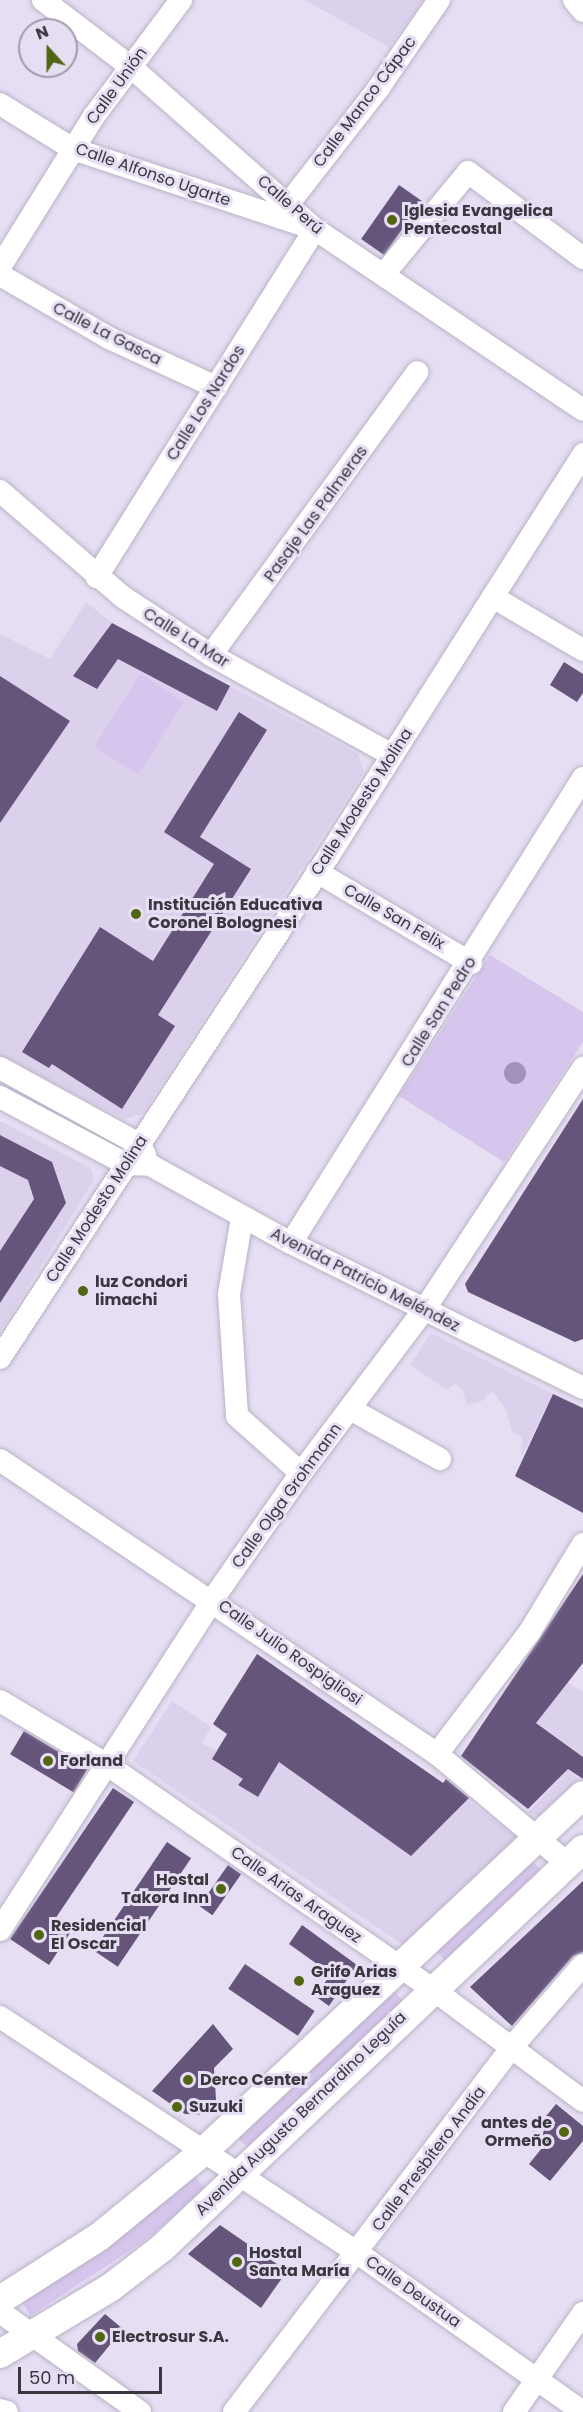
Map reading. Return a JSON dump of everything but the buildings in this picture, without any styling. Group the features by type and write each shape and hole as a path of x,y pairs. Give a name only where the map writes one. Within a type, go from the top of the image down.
{"main road":[{"path":"0,2300 99,2237 203,2152 583,1795"},
{"name":"Avenida Augusto Bernardino Leguía","path":"0,2354 34,2336 162,2248 431,1988 575,1856"}],"street":[{"name":"Calle Perú","path":"43,0 131,67 289,203 315,230 384,274 583,410"},
{"name":"Calle Unión","path":"0,267 73,149 181,0"},
{"name":"Calle Manco Cápac","path":"289,203 378,89 439,0"},
{"path":"574,0 583,11"},
{"name":"Calle Alfonso Ugarte","path":"0,104 73,149 315,230"},
{"path":"384,274 468,172 583,258"},
{"name":"Calle Los Nardos","path":"97,577 315,230"},
{"name":"Calle La Gasca","path":"0,275 109,338 216,387"},
{"name":"Pasaje Las Palmeras","path":"212,655 417,372"},
{"name":"Calle Modesto Molina","path":"0,1358 317,872 583,454"},
{"name":"Calle La Mar","path":"0,491 97,577 212,655 392,755"},
{"path":"493,597 583,650"},
{"name":"Calle San Pedro","path":"291,1243 471,963 583,778"},
{"name":"Calle San Felix","path":"317,872 471,963"},
{"path":"0,1068 139,1144 150,1165"},
{"name":"Calle Olga Grohmann","path":"0,1930 108,1766 213,1599 301,1473 424,1310 583,1068"},
{"name":"Avenida Patricio Meléndez","path":"0,1097 126,1164 150,1165 242,1218 291,1243 424,1310 582,1385"},
{"path":"242,1218 229,1294 237,1416 301,1473"},
{"path":"350,1408 440,1459"},
{"name":"Calle Julio Rospigliosi","path":"0,1460 213,1599 437,1754 537,1839 575,1856"},
{"path":"437,1754 529,1633 583,1544"},
{"name":"Calle Arias Araguez","path":"0,1701 108,1766 431,1988 583,2101"},
{"name":"Calle Presbítero Andía","path":"234,2412 359,2254 512,2047 583,1965"},
{"name":"Calle Deustua","path":"0,2017 359,2254 583,2412"},
{"path":"0,2312 140,2412"},
{"path":"514,2412 583,2313"},
{"path":"0,2410 7,2412"}],"shaded area":[{"path":"305,0 423,0 389,47"},
{"name":"Institución Educativa Coronel Bolognesi","path":"86,602 112,623 358,754 364,772 142,1114 124,1119 0,1056 0,634 50,659"},
{"path":"140,674 184,702 139,774 94,747"},
{"path":"490,955 583,1012 583,1042 504,1162 399,1096"},
{"path":"515,1062 523,1065 526,1073 523,1081 515,1084 507,1081 504,1073 507,1065"},
{"path":"0,1121 91,1168 94,1180 0,1332"},
{"path":"431,1333 553,1394 521,1458 522,1438 512,1431 506,1410 492,1391 482,1401 467,1405 462,1389 455,1384 447,1390 410,1365"},
{"path":"565,1681 583,1692 583,1756 536,1722"},
{"path":"172,1701 211,1727 202,1743 216,1751 212,1760 243,1779 238,1785 258,1797 279,1762 410,1855 467,1800 519,1838 403,1945 133,1761"},
{"path":"568,1770 579,1779 540,1817 528,1812"},
{"path":"531,1859 543,1872 447,1962 434,1949"},
{"path":"393,1990 403,2001 249,2148 232,2134"},
{"path":"195,2177 206,2189 143,2242 30,2316 20,2297"}],"place":[{"name":"Iglesia Evangelica Pentecostal","path":"392,220"},
{"name":"Institución Educativa Coronel Bolognesi","path":"136,914"},
{"name":"luz Condori limachi","path":"83,1291"},
{"name":"Forland","path":"48,1761"},
{"name":"Hostal Takora Inn","path":"221,1889"},
{"name":"Residencial El Oscar","path":"39,1935"},
{"name":"Grifo Arias Araguez","path":"299,1981"},
{"name":"Derco Center","path":"188,2080"},
{"name":"Suzuki","path":"177,2107"},
{"name":"antes de Ormeño","path":"564,2132"},
{"name":"Hostal Santa María","path":"237,2262"},
{"name":"Electrosur S.A.","path":"100,2337"}]}
